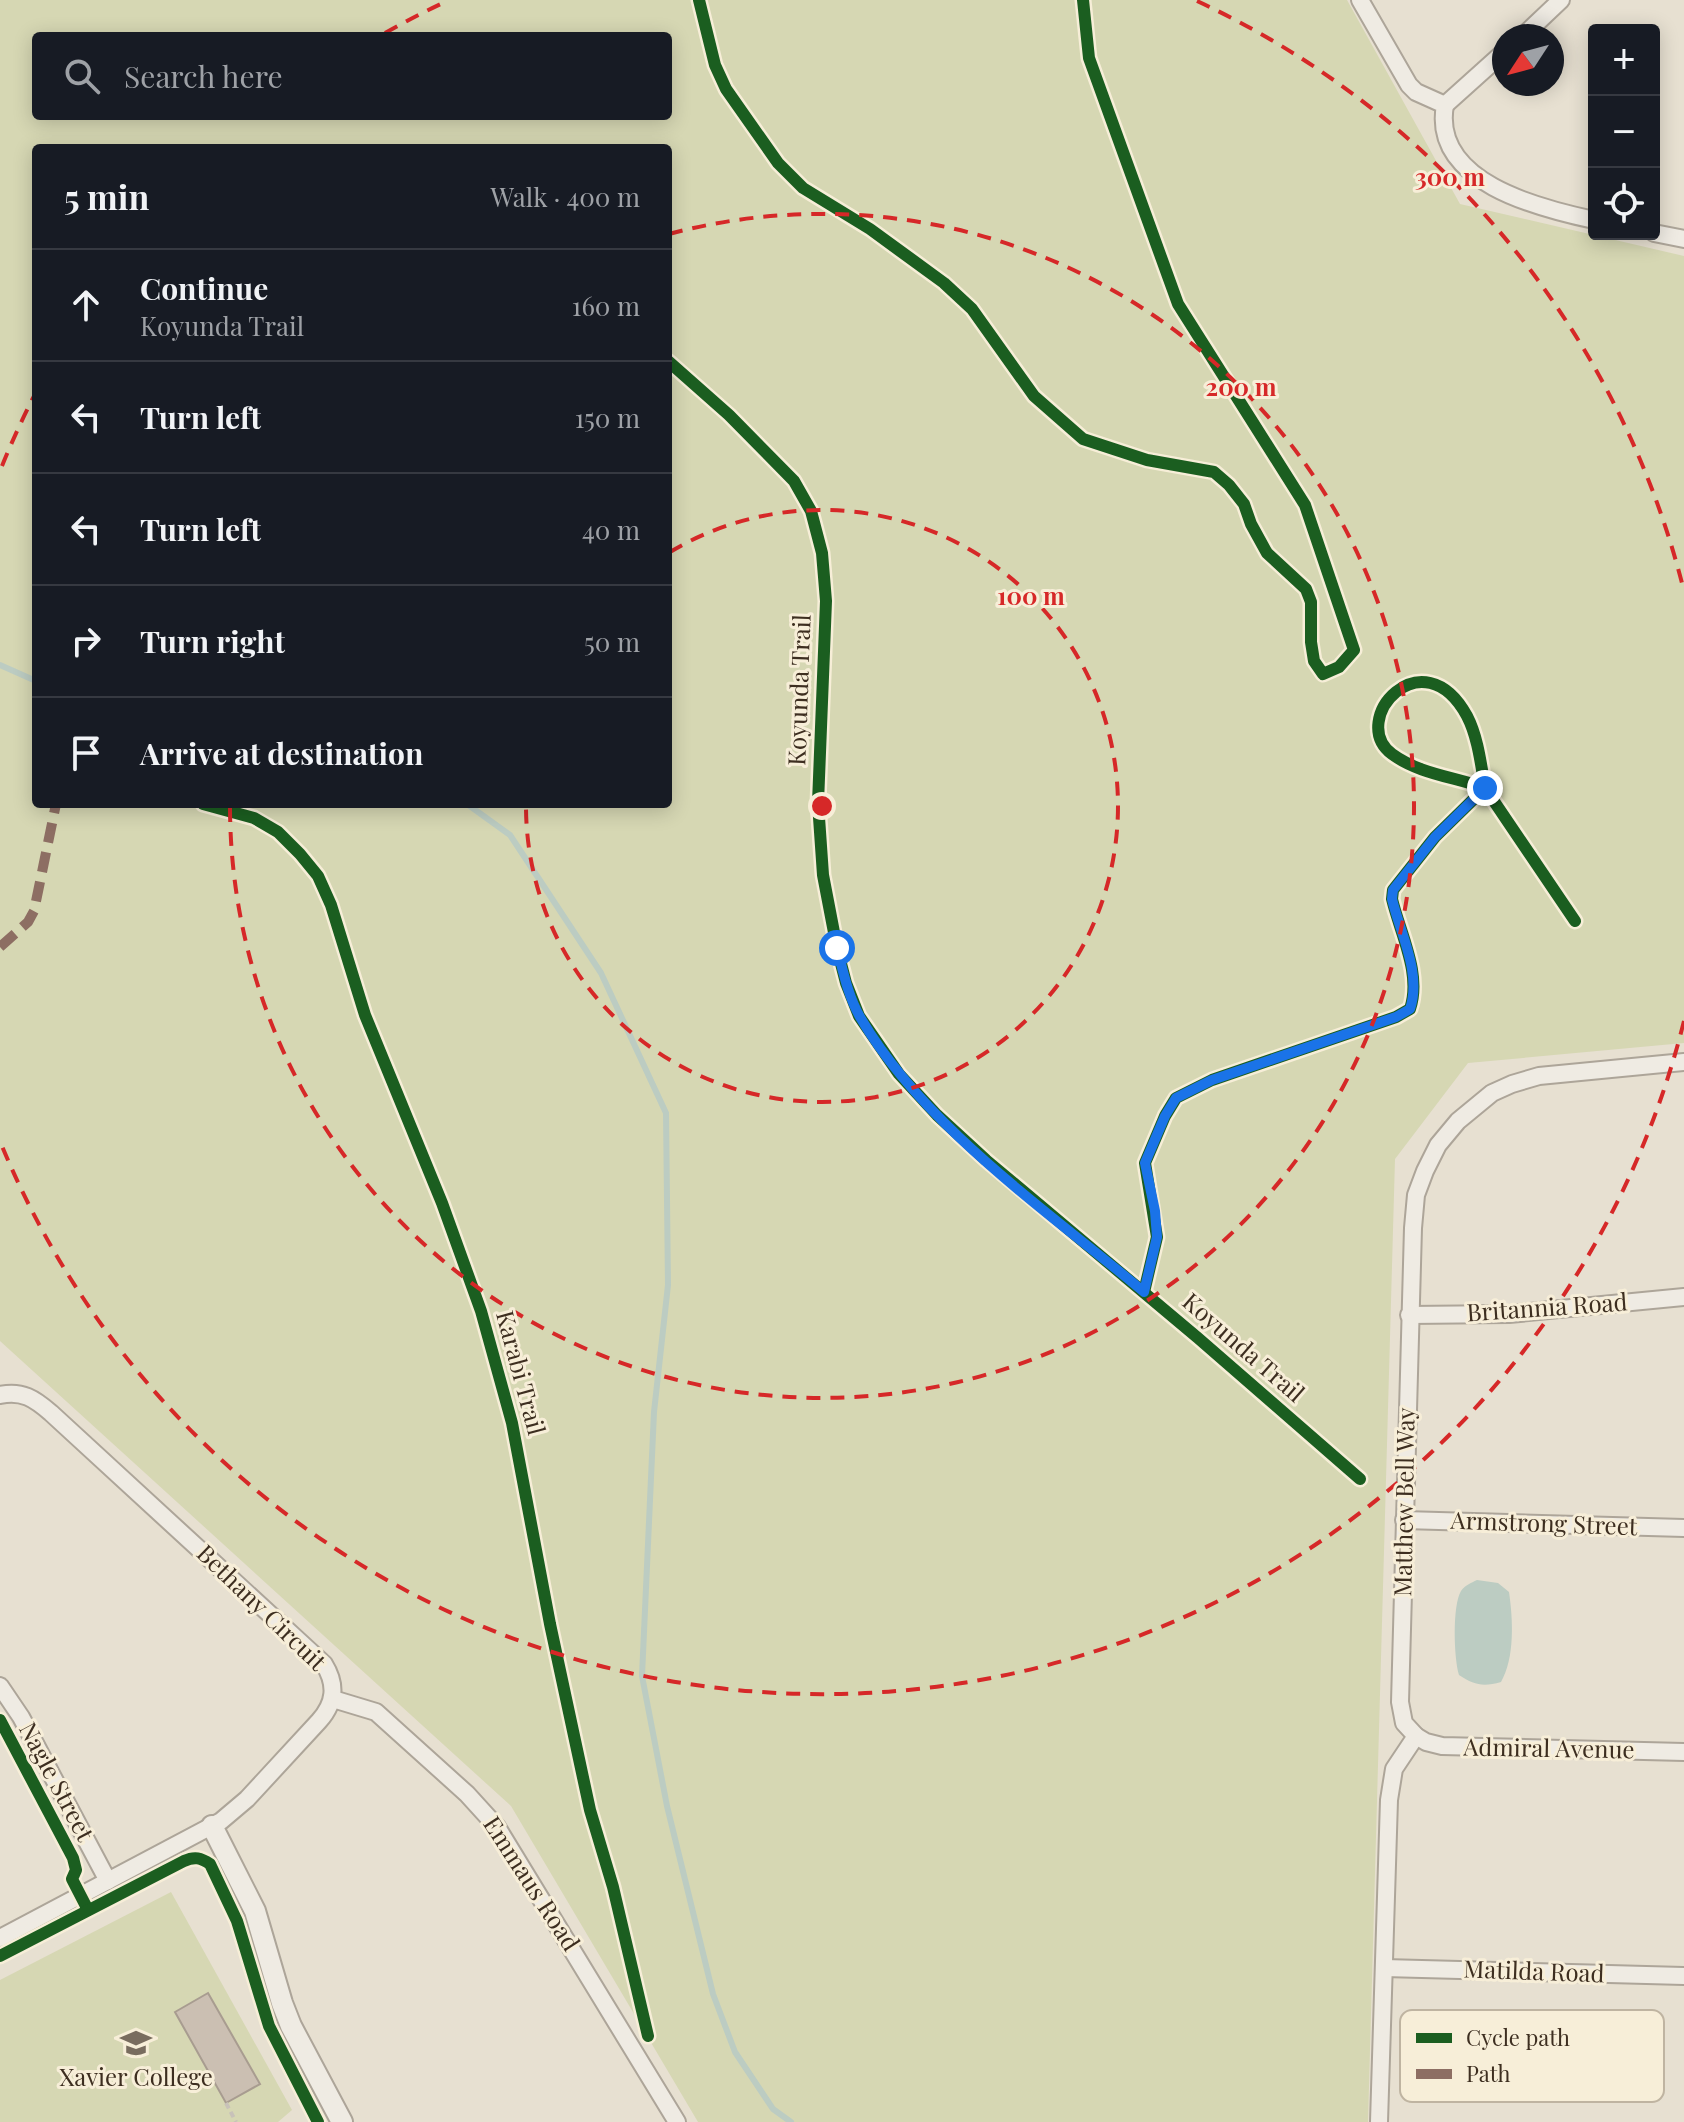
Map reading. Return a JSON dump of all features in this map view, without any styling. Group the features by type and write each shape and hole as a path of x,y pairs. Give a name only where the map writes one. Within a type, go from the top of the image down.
{"street":[{"path":"1360,0 1409,85 1416,92 1445,105"},
{"path":"1536,24 1561,0"},
{"path":"1492,63 1445,105 1443,121 1447,143 1471,171 1518,199 1554,212 1588,219"},
{"path":"1660,234 1684,239"},
{"name":"Matthew Bell Way","path":"1416,1736 1404,1723 1400,1702 1409,1315 1416,1195 1438,1145 1458,1121 1492,1093 1539,1076 1684,1062"},
{"name":"Britannia Road","path":"1409,1315 1509,1314 1684,1297"},
{"name":"Bethany Circuit","path":"0,1395 14,1392 29,1396 63,1424 324,1664 332,1681 333,1699 323,1716 264,1782 212,1826 0,1938"},
{"name":"Armstrong Street","path":"1404,1520 1684,1528"},
{"name":"Nagle Street","path":"0,1686 21,1717 108,1881"},
{"name":"Emmaus Road","path":"333,1699 376,1712 483,1809 511,1846 677,2122"},
{"path":"1379,2122 1390,1784 1401,1756 1416,1736"},
{"name":"Admiral Avenue","path":"1416,1736 1442,1746 1684,1752"},
{"path":"212,1826 255,1911 291,2026 342,2122"},
{"name":"Matilda Road","path":"1384,1968 1684,1976"}],"path":[{"path":"226,2103 236,2122"}],"green space":[{"path":"0,0 1347,0 1460,204 1588,234 1588,240 1615,240 1684,256 1684,1043 1468,1063 1395,1159 1368,2122 698,2122 511,1806 0,1341"},
{"name":"Xavier College","path":"171,1892 292,2110 278,2122 0,2122 0,1980"}],"shaded area":[{"path":"1477,1580 1498,1583 1509,1592 1512,1626 1506,1672 1501,1682 1484,1685 1459,1675 1456,1657 1458,1598 1464,1587"}],"building":[{"path":"208,1993 260,2084 226,2103 175,2012"}],"waterway":[{"path":"0,665 32,679"},
{"path":"473,808 510,835 601,973 666,1113 668,1285 654,1412 642,1676 667,1806 713,1994 735,2052 773,2109 791,2122"}],"marked path":[{"path":"0,947 28,922 34,911 55,808"}],"cycle path":[{"path":"699,0 715,65 726,89 778,163 803,188 870,229 944,283 972,309 1034,396 1083,439 1147,460 1214,472 1229,485 1244,504 1267,553 1306,589 1311,602 1314,661 1323,674 1339,667 1354,650 1305,505 1178,304 1089,58 1083,0"},
{"name":"Koyunda Trail","path":"672,365 729,415 794,481 811,511 822,553 826,601 818,803 823,875 837,948 859,1016 899,1074 937,1115 1360,1479"},
{"path":"1144,1292 1157,1237 1145,1163 1176,1098 1212,1080 1396,1017 1410,1009 1412,968 1392,899 1393,890 1435,837 1485,788 1471,724 1449,693 1430,683 1412,683 1396,692 1384,706 1379,722 1380,739 1392,754 1403,761 1485,788 1575,921"},
{"name":"Karabi Trail","path":"218,808 254,818 278,832 318,876 331,905 365,1015 442,1203 481,1311 512,1423 550,1624 590,1810 613,1887 648,2036"},
{"path":"0,1720 73,1858 76,1870 72,1879 88,1910"},
{"path":"0,1956 184,1861 195,1858 204,1860 210,1864 237,1921 269,2026 318,2122"}],"place":[{"name":"Xavier College","path":"136,2043"}],"route":[{"path":"837,948 859,1016 899,1074 937,1115 986,1160 1144,1292 1157,1237 1145,1163 1176,1098 1212,1080 1396,1017 1410,1009 1413,972 1392,899 1393,890 1435,837 1485,788"}]}
